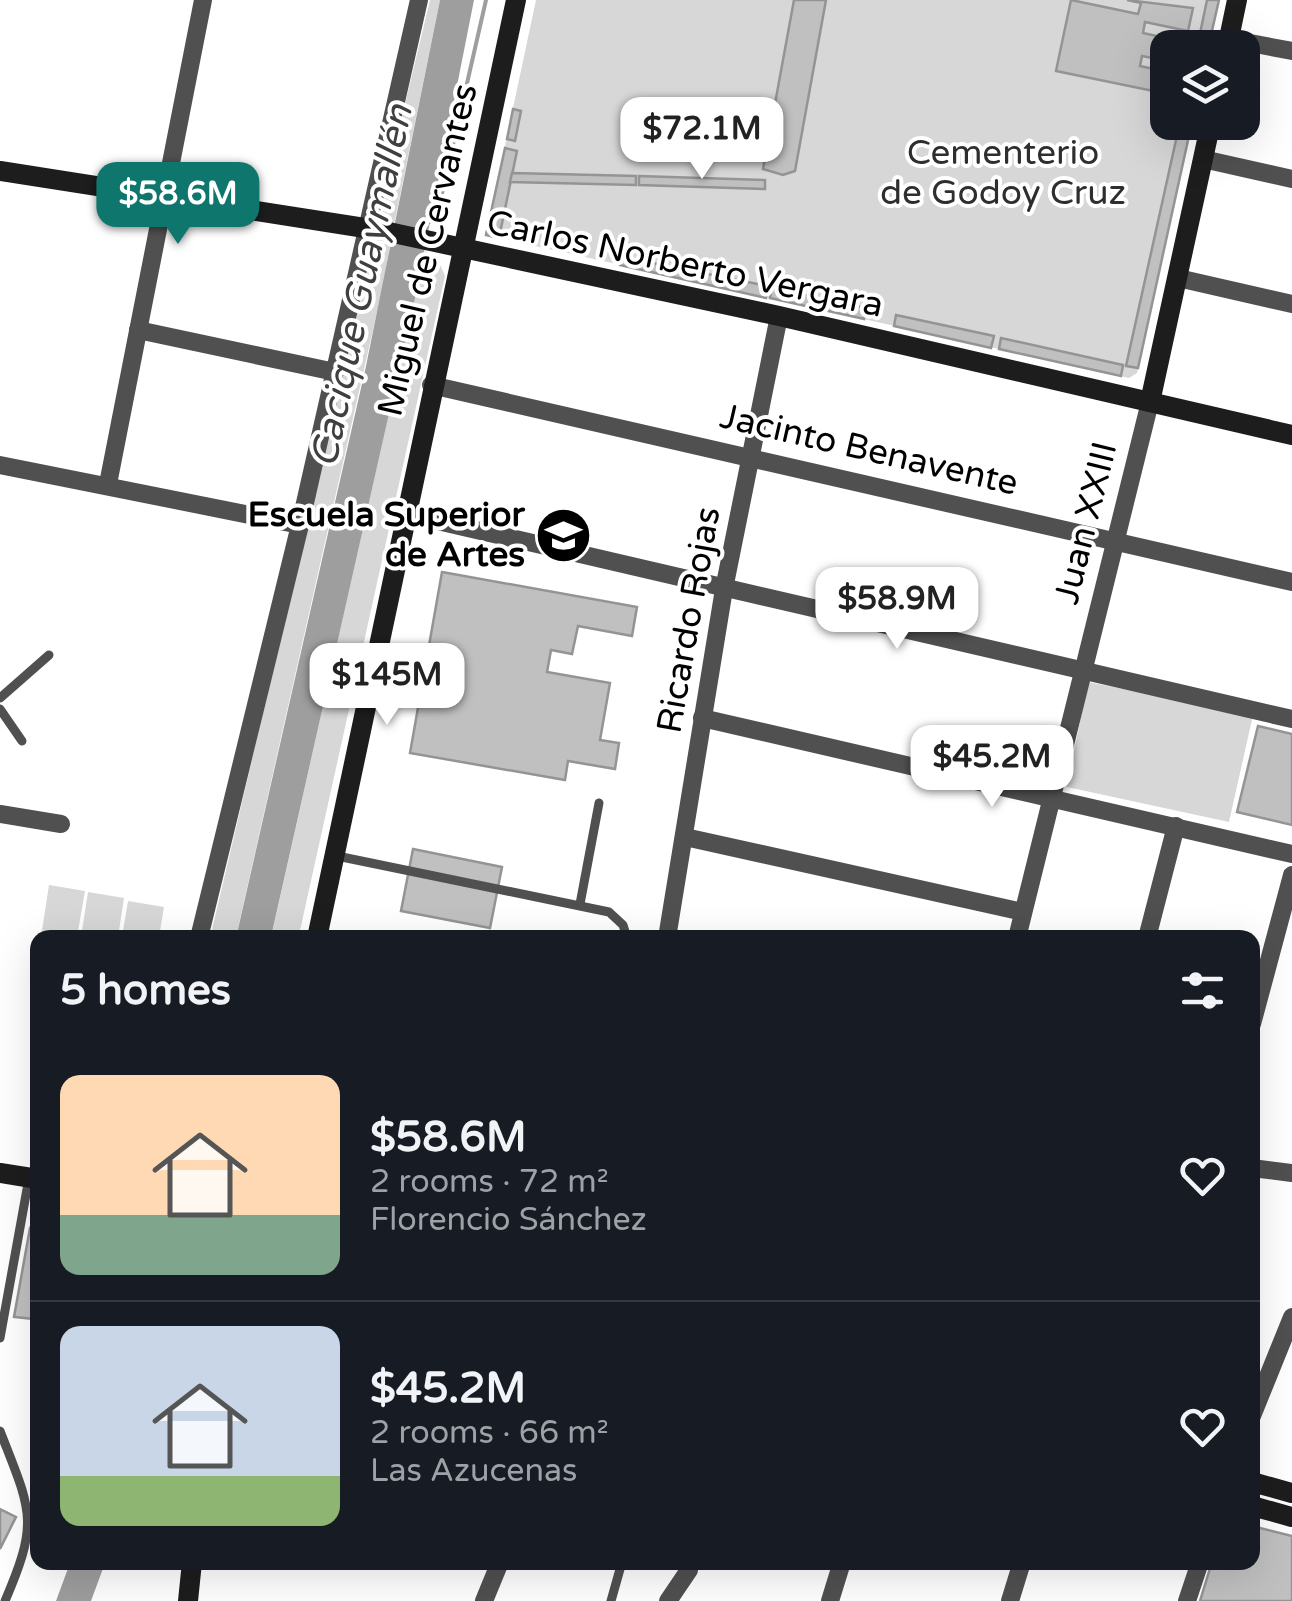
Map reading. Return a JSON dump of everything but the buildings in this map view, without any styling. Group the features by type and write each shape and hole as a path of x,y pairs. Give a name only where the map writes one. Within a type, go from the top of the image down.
{"street":[{"path":"108,484 204,0"},
{"path":"201,930 300,525 419,0"},
{"name":"Miguel de Cervantes","path":"307,930 516,0"},
{"path":"1231,30 1237,0"},
{"path":"1260,47 1292,51"},
{"name":"Juan XXIII","path":"1018,930 1048,798 1150,402 1207,140"},
{"path":"1203,159 1292,179"},
{"name":"Carlos Norberto Vergara","path":"0,170 368,228 779,316 1292,435"},
{"path":"1178,278 1292,304"},
{"name":"Ricardo Rojas","path":"668,930 724,589 779,316"},
{"path":"138,330 335,372"},
{"name":"Jacinto Benavente","path":"432,385 1292,582"},
{"path":"0,464 300,525"},
{"path":"403,513 1292,719"},
{"name":"Miguel de Cervantes","path":"318,930 404,530 403,513"},
{"path":"702,718 1292,854"},
{"path":"0,814 61,824"},
{"path":"1149,930 1176,826"},
{"path":"684,837 1023,912"},
{"path":"1260,994 1292,875"},
{"path":"1260,1169 1292,1172"},
{"path":"0,1173 30,1178"},
{"path":"1260,1396 1292,1317"},
{"path":"1260,1484 1292,1493"},
{"path":"1260,1508 1292,1517"},
{"path":"188,1601 191,1570"},
{"path":"484,1601 497,1570"},
{"path":"668,1601 689,1570"},
{"path":"830,1601 840,1570"},
{"path":"1010,1601 1020,1570"},
{"path":"1187,1601 1197,1570"}],"lane":[{"path":"0,698 49,655"},
{"path":"0,708 22,740"},
{"path":"580,904 599,803"},
{"path":"334,856 580,904 610,912 625,930"},
{"path":"0,1338 30,1193"},
{"path":"0,1431 30,1519"},
{"path":"5,1601 30,1531"},
{"path":"611,1601 620,1570"}],"green space":[{"path":"430,0 440,0 394,225 385,221 381,204"},
{"name":"Cementerio de Godoy Cruz","path":"536,0 1219,0 1212,30 1150,30 1150,140 1188,140 1137,373 1129,378 486,235"},
{"path":"380,243 390,245 238,930 212,930 371,256"},
{"path":"425,251 437,258 445,276 301,926 300,930 273,930"},
{"path":"1088,682 1253,715 1229,822 1067,787"},
{"path":"49,885 85,891 78,930 42,930"},
{"path":"88,892 124,898 119,930 82,930"},
{"path":"128,901 164,907 160,930 123,930"}],"shaded area":[{"path":"440,0 474,0 415,298 273,930 238,930 366,366"},
{"path":"67,1570 102,1570 91,1601 56,1601"}],"waterway":[{"path":"428,223 437,215 486,0"}],"place":[{"name":"Escuela Superior de Artes","path":"564,535"}],"water label":[{"name":"Cacique Guaymallén","path":"362,286"}]}
